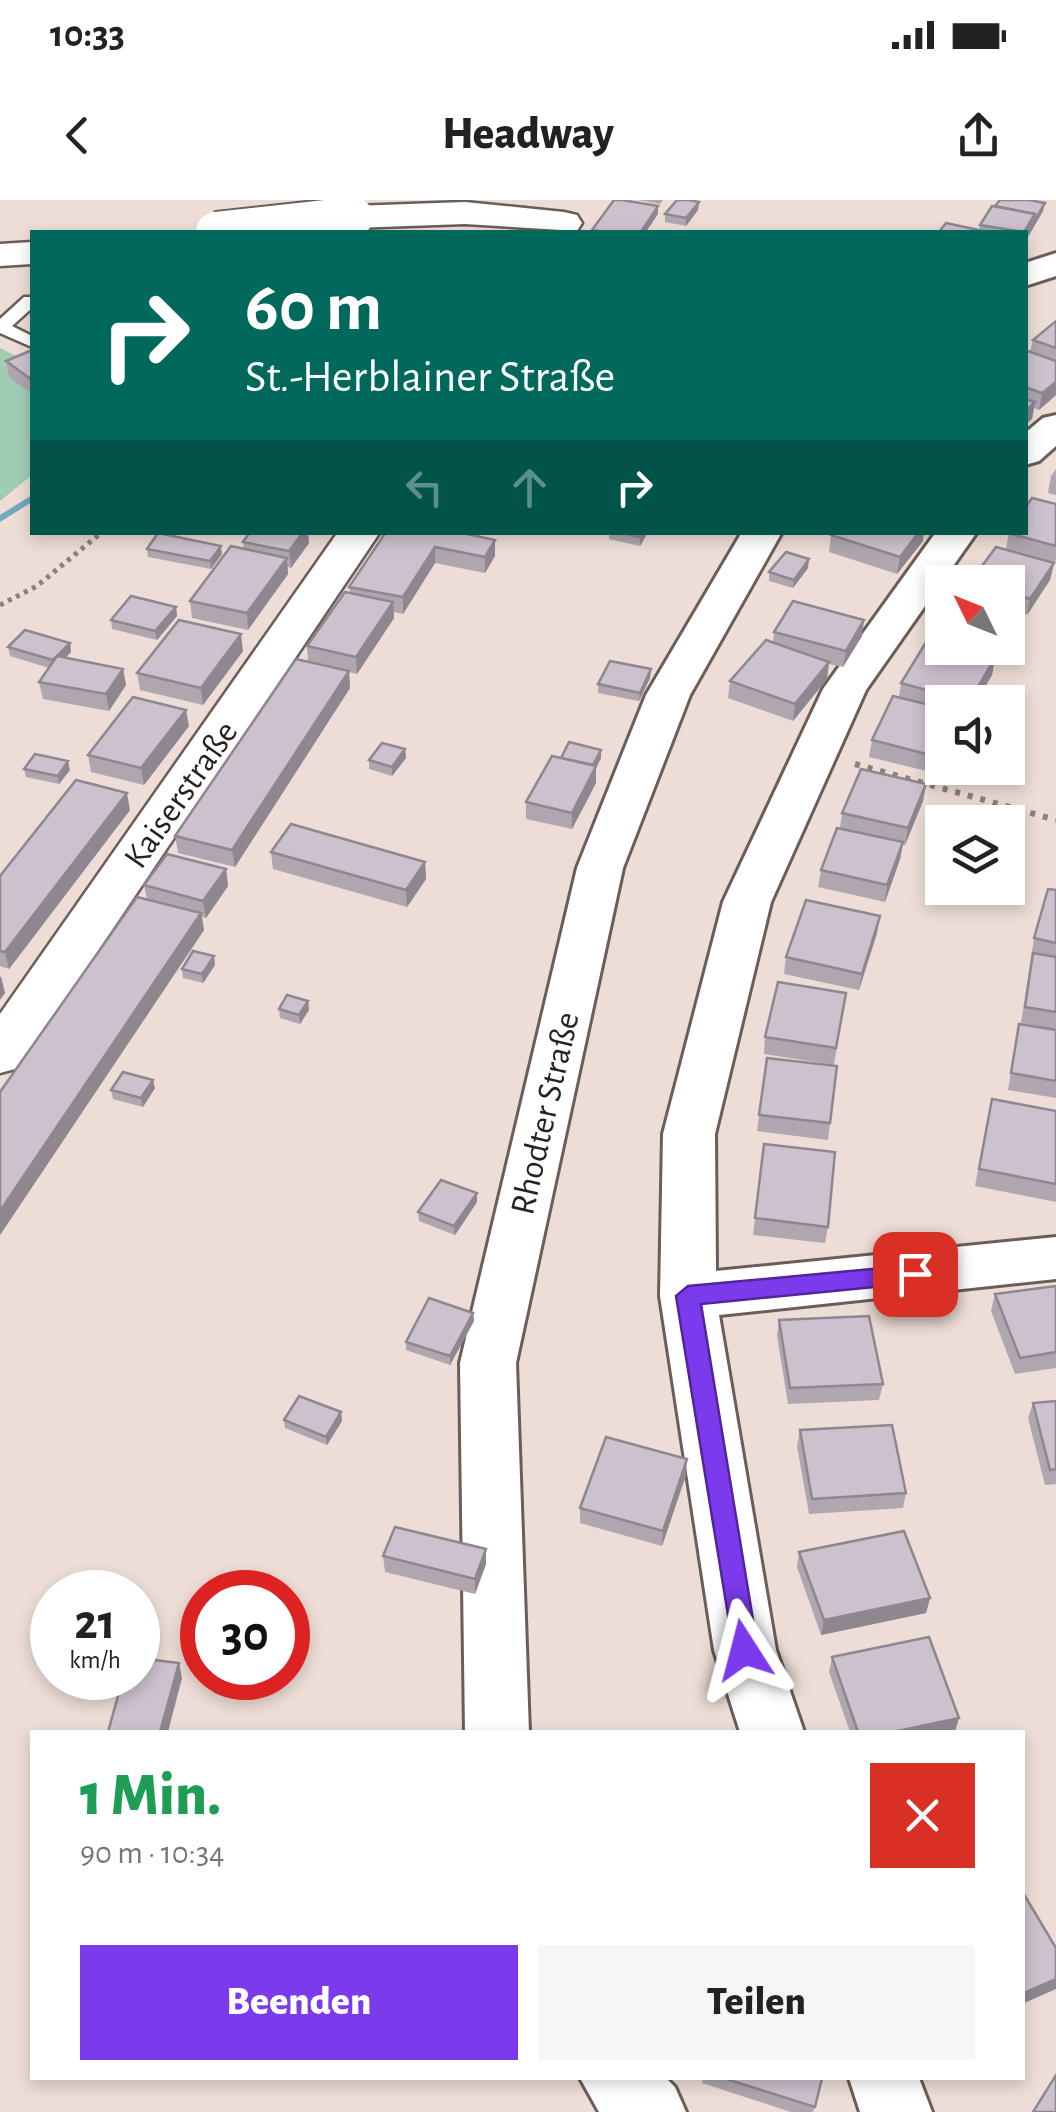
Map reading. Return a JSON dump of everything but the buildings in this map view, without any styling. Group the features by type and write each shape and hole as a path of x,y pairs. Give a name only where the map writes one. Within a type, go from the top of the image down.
{"main road":[{"path":"369,215 427,200"},
{"path":"234,230 369,215 568,219"},
{"path":"0,255 30,253"},
{"name":"Kaiserstraße","path":"0,1054 357,535"}],"street":[{"path":"1028,275 1056,263"},
{"path":"1028,449 1056,426"},
{"name":"Rhodter Straße","path":"498,1730 488,1363 600,868 668,695 760,535"},
{"path":"771,1730 744,1650 688,1296 689,1134 748,902 845,689 955,535"},
{"path":"688,1296 1056,1258"},
{"path":"617,2080 650,2112"},
{"path":"885,2080 896,2112"}],"lane":[{"path":"30,302 1,327 30,341"}],"path":[{"path":"0,606 37,586 98,535"},
{"path":"816,754 1056,820"}],"green space":[{"path":"0,348 30,363 30,477 0,501"}],"waterway":[{"path":"0,519 30,499"}],"route":[{"path":"744,1650 688,1296 915,1274"}]}
